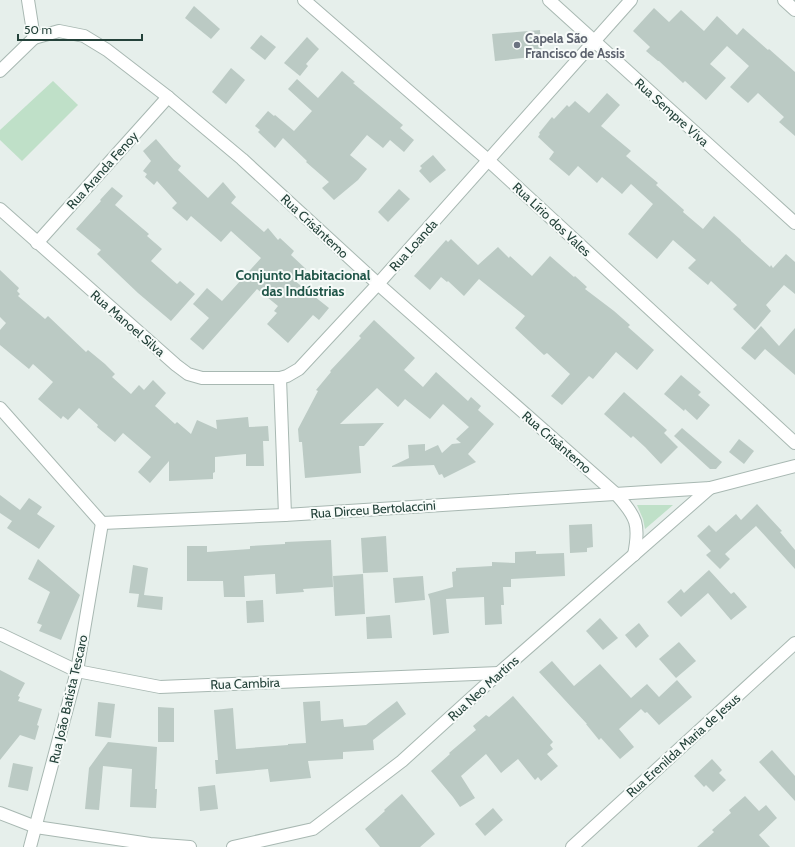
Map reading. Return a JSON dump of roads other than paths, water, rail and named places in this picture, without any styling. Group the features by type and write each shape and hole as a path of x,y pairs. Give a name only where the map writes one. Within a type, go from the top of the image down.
{"street":[{"path":"28,0 34,38"},
{"name":"Rua Lírio dos Vales","path":"304,0 488,160 795,443"},
{"name":"Rua Sempre Viva","path":"549,0 795,223"},
{"name":"Rua Loanda","path":"280,378 299,369 378,284 630,0"},
{"path":"784,0 795,10"},
{"name":"Rua Crisântemo","path":"0,71 34,38 59,30 84,36 107,50 168,97 242,159 378,284 616,494 630,510 636,523 637,533 634,555"},
{"name":"Rua Aranda Fenoy","path":"37,243 168,97"},
{"name":"Rua Manoel Silva","path":"0,209 188,374 202,378 280,378"},
{"path":"280,378 285,515"},
{"path":"0,408 102,523"},
{"name":"Rua Dirceu Bertolaccini","path":"102,523 285,515 710,488 795,466"},
{"name":"Rua Neo Martins","path":"233,847 314,829 402,761 499,673 710,488"},
{"name":"Rua João Batista Tescaro","path":"30,847 77,671 102,523"},
{"name":"Rua Cambira","path":"0,634 77,671 160,687 499,673"},
{"name":"Rua Erenilda Maria de Jesus","path":"572,847 795,643"},
{"path":"0,813 36,826 150,846 190,847"}],"place":[{"name":"Capela São Francisco de Assis","path":"517,45"}],"district":[{"name":"Conjunto Habitacional das Indústrias","path":"303,284"}]}
